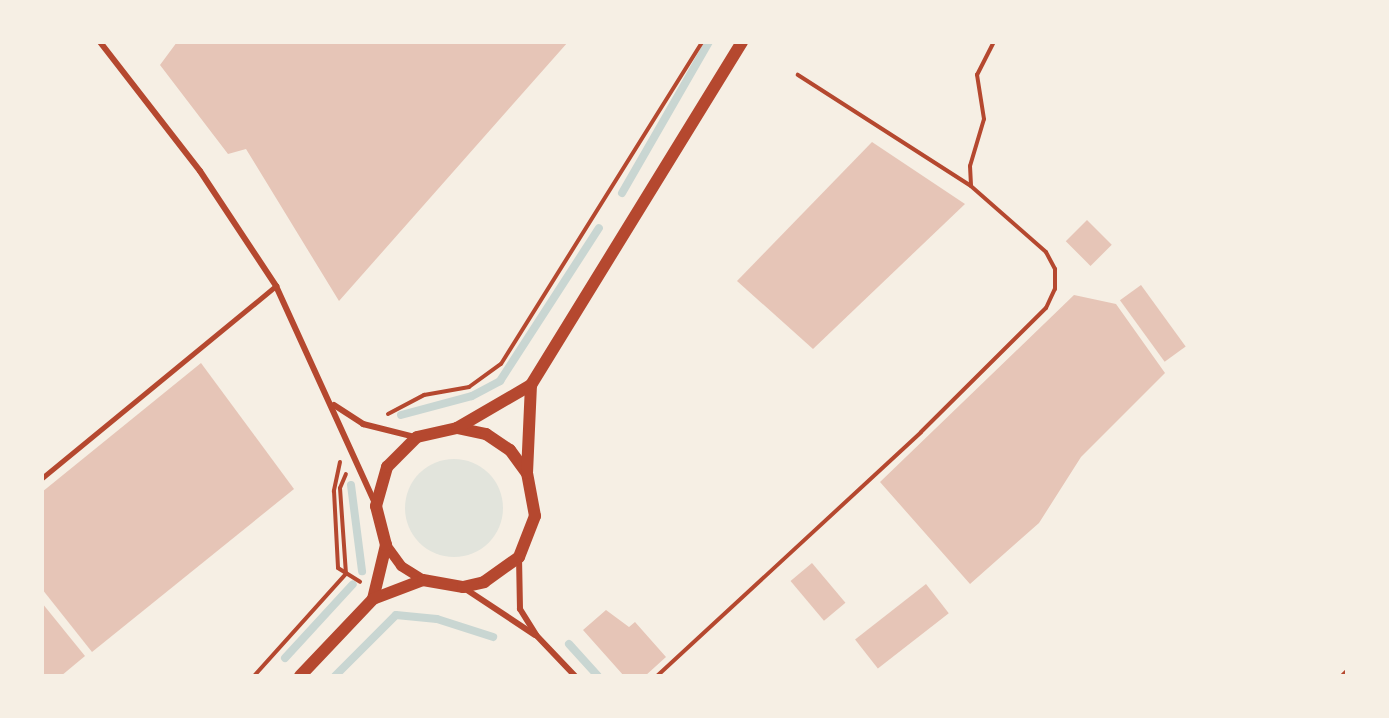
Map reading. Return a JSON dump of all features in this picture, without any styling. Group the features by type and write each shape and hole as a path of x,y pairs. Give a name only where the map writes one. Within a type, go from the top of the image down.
{"main road":[{"path":"373,599 386,546 376,506 387,467 417,437 457,428 531,385 742,42"},
{"path":"300,676 373,599 423,580 462,587 493,577 519,557 535,516 527,473 531,385"},
{"path":"457,428 494,439 510,450 527,473"}],"street":[{"path":"100,42 200,171 276,286 356,454 376,506"},
{"path":"333,405 374,429 417,437"},
{"path":"386,546 401,566 423,580"},
{"path":"519,557 520,609 536,635 575,676"},
{"path":"462,587 536,635"},
{"path":"1343,676 1347,672"}],"lane":[{"path":"42,478 276,286"}],"path":[{"path":"374,429 403,404 470,387 501,364 702,42"},
{"path":"971,186 972,153 984,120 977,75 994,42"},
{"path":"657,676 1046,308 1055,289 1055,269 1046,252 971,186 798,75"},
{"path":"348,439 334,491 338,568 347,571 373,599"},
{"path":"254,676 328,600 347,571 340,488 356,454"}],"shaded area":[{"path":"454,459 464,460 481,467 495,481 502,498 502,518 495,535 481,549 464,556 454,557 444,556 427,549 413,535 406,518 405,508 406,498 413,481 427,467 444,460"}],"building":[{"path":"177,42 568,42 339,301 246,149 228,154 160,65"},
{"path":"872,142 965,204 813,349 737,281"},
{"path":"1087,220 1112,245 1091,266 1066,241"},
{"path":"1141,285 1186,346 1165,362 1120,300"},
{"path":"1074,295 1116,304 1165,373 1081,457 1039,523 970,584 880,482"},
{"path":"201,363 294,489 92,652 42,589 42,492"},
{"path":"812,563 845,603 824,621 791,581"},
{"path":"926,584 949,613 878,669 855,639"},
{"path":"42,603 85,656 61,676 42,676"},
{"path":"606,610 629,627 635,622 666,657 645,676 624,676 583,630"}],"waterway":[{"path":"622,193 709,42"},
{"path":"401,415 472,396 500,381 599,228"},
{"path":"351,485 362,571"},
{"path":"285,658 353,584"},
{"path":"335,676 396,615 437,619 493,637"},
{"path":"569,644 598,676"}]}
